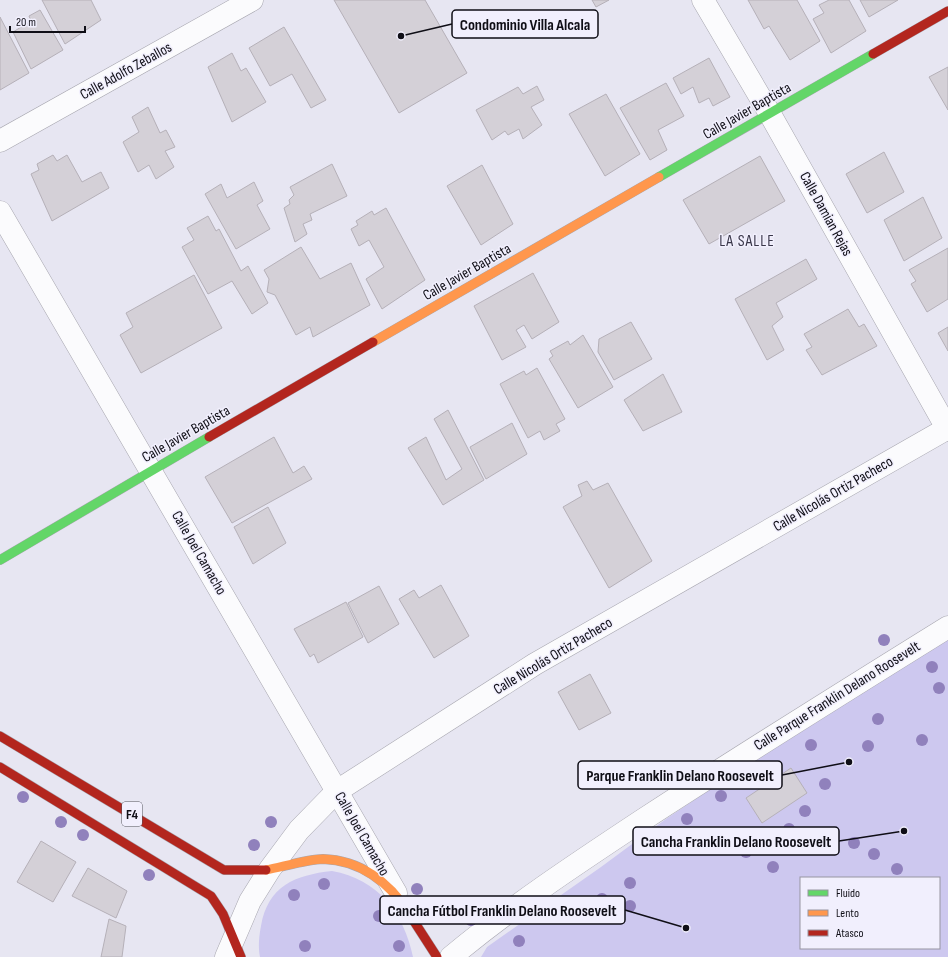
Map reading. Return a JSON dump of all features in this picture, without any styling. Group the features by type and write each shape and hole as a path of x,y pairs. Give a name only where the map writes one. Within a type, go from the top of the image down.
{"main road":[{"name":"Calle Javier Baptista","path":"0,560 151,470 948,10"},
{"name":"F4","path":"0,736 224,870 262,871 322,859 344,862 362,868 380,879 398,896 436,957"},
{"name":"F4","path":"0,767 211,896 223,914 234,951"}],"street":[{"name":"Calle Adolfo Zeballos","path":"0,141 252,0"},
{"name":"Calle Damian Rejas","path":"703,0 770,114 948,429"},
{"name":"Calle Joel Camacho","path":"0,212 398,896"},
{"name":"Calle Nicolás Ortiz Pacheco","path":"234,951 250,901 270,869 299,830 337,790 535,664 948,429"},
{"name":"Calle Parque Franklin Delano Roosevelt","path":"451,957 503,915 569,869 721,769 948,626"}],"shaded area":[{"path":"948,637 948,957 481,957 487,947 601,867 666,819 834,706"},
{"path":"332,871 348,875 363,882 386,900 396,913 403,926 413,957 260,957 259,942 261,926 270,901 277,892 285,885 295,880 306,876"}],"building":[{"path":"42,0 91,0 101,20 65,44"},
{"path":"334,0 425,0 467,73 399,113"},
{"path":"592,0 609,0 596,7"},
{"path":"748,0 797,0 820,41 790,60 769,26 764,29"},
{"path":"829,0 849,0 866,31 831,53 813,19 824,13 819,5"},
{"path":"860,0 898,0 869,17"},
{"path":"40,10 63,50 31,69 13,32 31,21 29,16"},
{"path":"0,17 29,73 0,90"},
{"path":"284,27 326,100 311,108 292,74 270,86 249,48"},
{"path":"232,53 241,71 246,68 266,102 232,122 208,67"},
{"path":"709,58 730,97 713,106 709,98 699,103 693,87 681,94 673,78"},
{"path":"948,67 948,110 929,77"},
{"path":"666,83 684,116 658,130 667,150 650,160 620,108"},
{"path":"537,86 544,100 531,107 542,125 523,139 519,129 508,135 505,131 492,140 476,110 518,87 523,94"},
{"path":"606,94 640,154 605,176 569,114"},
{"path":"148,107 160,133 166,130 175,147 165,151 174,167 156,179 149,165 138,172 123,142 139,132 132,117"},
{"path":"884,152 904,192 867,213 846,174"},
{"path":"53,155 57,161 67,155 82,182 101,172 109,188 52,221 31,174 39,170 37,164"},
{"path":"760,156 785,201 709,244 683,200"},
{"path":"332,164 347,196 310,214 312,220 303,224 307,234 295,242 284,208 290,204 289,200 294,195 290,187"},
{"path":"482,165 513,224 481,245 447,186"},
{"path":"254,182 263,201 257,205 270,229 236,249 205,194 221,184 227,198"},
{"path":"923,197 942,238 904,261 884,220"},
{"path":"386,208 425,280 382,309 366,279 384,267 369,240 359,246 351,229 358,225 356,221 372,211 374,215"},
{"path":"208,216 216,231 219,229 241,271 248,266 268,303 252,314 232,281 208,294 182,247 194,240 187,228"},
{"path":"301,247 320,279 351,263 370,305 313,337 310,327 296,335 275,295 267,292 269,279 264,270"},
{"path":"948,248 948,299 927,312 911,284 916,281 909,270"},
{"path":"806,259 817,279 776,303 783,317 772,326 784,350 767,360 735,299"},
{"path":"533,273 559,322 532,339 524,325 516,330 526,347 502,360 474,306"},
{"path":"194,275 222,328 141,373 120,335 133,327 126,313"},
{"path":"848,309 859,327 864,324 877,346 822,375 806,350 812,347 804,334"},
{"path":"631,322 652,359 614,380 598,352 599,339"},
{"path":"948,327 948,351 938,333"},
{"path":"583,335 613,387 578,408 549,359 553,356 550,351 568,341 570,345"},
{"path":"537,368 565,419 556,424 560,431 544,440 540,431 528,438 500,384 524,371 526,375"},
{"path":"663,374 682,412 643,431 624,400"},
{"path":"448,410 484,480 443,505 408,448 426,437 446,480 462,469 434,419"},
{"path":"512,423 527,454 486,479 470,447"},
{"path":"274,437 293,473 304,466 312,479 232,523 205,477"},
{"path":"587,481 593,490 608,483 652,561 609,588 563,507 582,496 578,485"},
{"path":"268,507 286,543 253,564 234,527"},
{"path":"441,585 469,636 434,658 399,599 414,590 419,598"},
{"path":"379,586 399,624 368,643 348,603"},
{"path":"346,602 363,637 318,663 314,654 310,657 294,629"},
{"path":"590,674 611,713 579,730 558,692"},
{"path":"791,768 807,793 762,823 746,798"},
{"path":"41,841 76,862 53,902 17,882"},
{"path":"88,868 127,891 116,918 72,896"},
{"path":"109,919 126,926 122,957 101,957"}],"traffic: fast":[{"path":"659,177 873,54"},
{"path":"0,560 209,437"}],"traffic: slow":[{"path":"373,342 659,177"},
{"path":"266,870 317,859 336,860 349,863 361,868 383,882 408,912"}],"traffic: jam":[{"path":"873,54 948,11"},
{"path":"209,437 373,342"},
{"path":"0,736 224,870 266,870"},
{"path":"0,767 211,896 223,914 241,957"},
{"path":"408,912 437,957"}],"place":[{"name":"Condominio Villa Alcala","path":"401,36"},
{"name":"Parque Franklin Delano Roosevelt","path":"849,762"},
{"name":"Cancha Franklin Delano Roosevelt","path":"904,831"},
{"name":"Cancha Fútbol Franklin Delano Roosevelt","path":"686,928"}],"district":[{"name":"LA SALLE","path":"747,241"}]}
